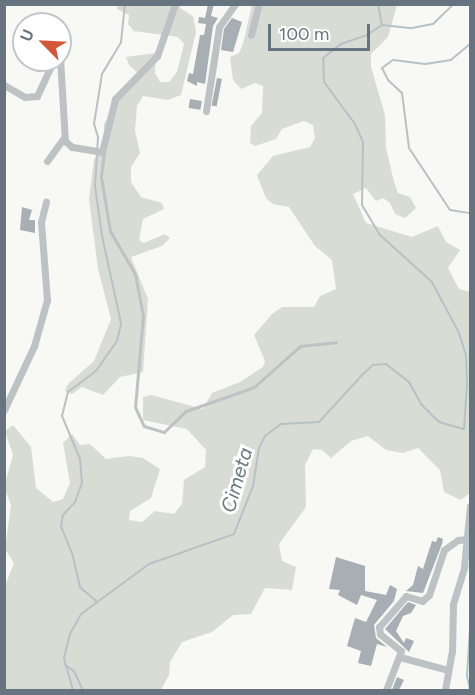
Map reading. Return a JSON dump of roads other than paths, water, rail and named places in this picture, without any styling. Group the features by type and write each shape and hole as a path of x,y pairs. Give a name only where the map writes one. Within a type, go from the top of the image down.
{"street":[{"path":"61,72 64,138 72,147 98,153 105,150 115,99 157,56 175,4"},
{"path":"206,111 219,27 235,4"},
{"path":"251,35 259,4"},
{"path":"4,85 25,97 37,96 48,72"},
{"path":"47,161 64,138"},
{"path":"4,410 34,346 47,300 41,222 46,202"},
{"path":"445,690 453,604 465,567 471,506"},
{"path":"386,690 400,657 399,647 380,634 379,627 406,596 422,601 429,595 444,550 453,542 468,539"},
{"path":"400,657 448,670"}],"lane":[{"path":"105,150 101,177 110,231 135,274 143,316 135,406 144,426 164,432 186,411 254,387 300,346 336,342"}],"waterway":[{"path":"96,601 80,587 73,556 61,527 63,515 75,502 82,483 80,459 62,416 68,392 96,371 117,341 121,323 102,236 95,186 98,137 94,124 102,74 121,42 125,4"},
{"name":"Cimeta","path":"73,690 64,658 70,634 81,614 149,564 234,534 253,486 259,448 265,436 281,424 319,422 373,365 386,364 409,382 422,405 439,422 464,429 466,355 458,331 432,282 380,235 362,205 363,142 355,124 324,82 323,58 341,44 367,35 382,25 378,4"},
{"path":"382,25 412,28 433,24 454,4"},
{"path":"470,44 451,60 425,64 393,60 382,68 388,80 402,93 409,148 450,210 470,213"},
{"path":"470,629 467,676 470,689"},
{"path":"65,665 74,671 83,690"}]}
